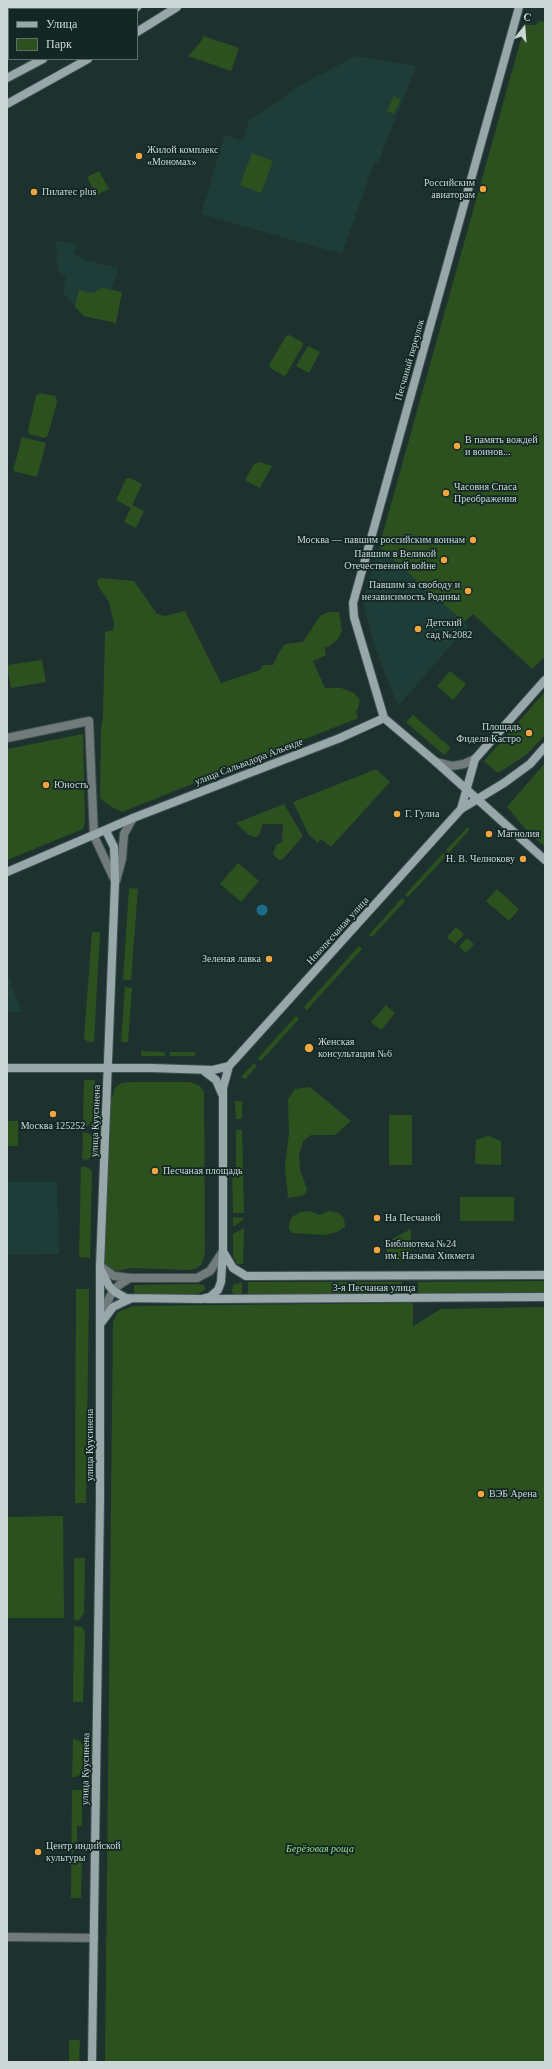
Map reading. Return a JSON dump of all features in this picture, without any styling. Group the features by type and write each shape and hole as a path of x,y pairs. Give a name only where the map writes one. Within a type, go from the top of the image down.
{"street":[{"path":"138,31 177,7"},
{"name":"Песчаный переулок","path":"384,718 354,617 353,602 519,7"},
{"path":"30,66 37,60"},
{"path":"7,78 40,60"},
{"path":"7,104 86,60"},
{"path":"436,762 452,766 464,764 475,759 545,680"},
{"path":"384,718 436,762 545,860"},
{"name":"улица Сальвадора Альенде","path":"7,872 106,831 133,818 340,738 384,718"},
{"path":"7,738 89,721 94,836 115,882"},
{"path":"477,799 509,780 530,764 545,747"},
{"path":"467,790 475,759"},
{"name":"Новопесчаная улица","path":"461,809 467,790"},
{"name":"Новопесчаная улица","path":"229,1066 461,809 477,799"},
{"path":"115,882 122,859 124,834 133,818"},
{"name":"улица Куусинена","path":"92,2062 101,1323 100,1266 115,882 114,847 106,831"},
{"path":"7,1068 219,1070 229,1066"},
{"path":"100,1266 109,1286 113,1291 121,1296 131,1299 202,1299 210,1297 219,1288 223,1274 223,1100 224,1080 229,1066"},
{"path":"204,1070 216,1080 223,1100"},
{"path":"100,1266 114,1276 130,1278 197,1278 210,1271 223,1250"},
{"name":"3-я Песчаная улица","path":"223,1250 232,1268 246,1276 545,1275"},
{"path":"101,1323 106,1304 113,1291 130,1278"},
{"name":"3-я Песчаная улица","path":"202,1299 545,1297"},
{"path":"101,1323 113,1307 119,1303 131,1299"},
{"path":"7,1937 94,1938"}],"shaded area":[{"path":"356,56 416,66 378,163 374,162 342,254 201,214 225,135 243,141 249,120 281,100 295,88"},
{"path":"57,241 77,244 74,253 85,260 118,268 112,289 122,292 116,323 84,316 63,293 66,276 60,274 56,260 58,250 55,249"},
{"name":"Детский сад №2082","path":"379,547 468,626 398,706 376,650 363,602"},
{"path":"7,972 21,1012 7,1012"},
{"path":"7,1182 57,1182 59,1254 7,1255"}],"green space":[{"path":"539,21 545,22 545,656 532,669 473,614 464,622 379,547 525,25 536,25"},
{"path":"203,36 239,48 231,71 188,56 200,43"},
{"path":"394,96 401,99 394,114 387,111"},
{"path":"252,153 273,161 261,193 240,185"},
{"path":"99,171 109,189 96,195 87,177"},
{"path":"102,288 122,292 116,323 84,316 75,307 79,290 93,293"},
{"path":"289,335 302,342 303,345 284,376 270,368 269,365 286,336"},
{"path":"308,346 320,352 309,373 296,366"},
{"path":"39,393 56,396 57,402 48,435 45,438 29,434 28,430 36,396"},
{"path":"22,437 46,443 37,477 13,471"},
{"path":"260,462 272,466 260,488 245,480 254,464"},
{"path":"130,478 142,484 132,505 144,511 136,528 124,522 131,508 116,500 126,479"},
{"path":"101,578 134,581 157,614 165,616 185,611 221,683 260,670 263,665 273,665 285,644 303,642 320,616 329,612 339,612 342,631 338,639 327,648 324,646 326,655 313,661 325,688 341,688 354,693 360,700 356,711 358,718 122,812 110,806 100,798 101,731 103,716 105,632 113,630 114,624 109,602 98,586 97,580"},
{"path":"42,660 46,682 11,688 7,665"},
{"path":"450,671 466,684 453,700 437,686"},
{"path":"545,692 545,735 526,755 498,773 484,761"},
{"path":"413,715 451,748 444,755 406,722"},
{"name":"Юность","path":"83,734 85,822 83,829 7,860 7,749"},
{"path":"545,763 545,847 528,832 507,807"},
{"path":"377,770 390,782 331,847 321,839 318,843 309,835 293,802"},
{"path":"284,804 303,836 283,859 279,860 273,854 276,845 282,842 283,825 263,824 259,835 256,837 249,835 236,823"},
{"path":"468,827 470,829 449,853 446,850"},
{"path":"443,853 446,856 408,897 405,895"},
{"path":"238,863 259,881 241,902 220,884"},
{"path":"129,888 138,889 131,980 123,980"},
{"path":"497,889 519,909 509,921 486,901"},
{"path":"402,898 405,901 372,937 369,935"},
{"path":"456,927 464,934 455,944 447,937"},
{"path":"92,932 100,932 94,1042 88,1042 84,1038"},
{"path":"467,938 474,944 466,953 459,947"},
{"path":"359,946 362,949 307,1010 304,1007"},
{"path":"125,987 132,988 128,1042 121,1042"},
{"path":"386,1005 395,1013 381,1030 371,1022"},
{"path":"296,1016 299,1019 261,1061 258,1058"},
{"path":"141,1051 165,1052 165,1056 141,1056"},
{"path":"170,1052 195,1052 195,1056 170,1056"},
{"path":"254,1063 257,1066 245,1079 241,1077"},
{"path":"84,1080 95,1080 94,1118 93,1122 87,1126 83,1126"},
{"path":"190,1082 200,1086 204,1092 205,1254 201,1265 197,1268 190,1270 132,1268 117,1271 106,1267 103,1260 110,1103 115,1088 121,1083"},
{"path":"310,1087 351,1121 335,1135 311,1135 303,1141 299,1155 300,1170 307,1189 305,1194 302,1196 288,1198 285,1167 289,1133 288,1099 295,1089"},
{"path":"235,1101 242,1101 242,1119 236,1119"},
{"path":"389,1115 412,1115 412,1165 389,1165"},
{"path":"7,1121 18,1121 18,1146 7,1146"},
{"path":"236,1130 242,1130 244,1213 233,1213 232,1170 236,1169"},
{"path":"83,1132 90,1134 93,1139 93,1154 87,1160 82,1159"},
{"path":"488,1136 501,1141 501,1165 475,1164 476,1140"},
{"path":"81,1166 89,1168 92,1172 90,1258 79,1257"},
{"path":"460,1197 514,1197 514,1221 460,1221"},
{"path":"310,1211 319,1215 329,1211 339,1213 344,1218 345,1227 337,1232 325,1235 292,1233 289,1229 289,1225 292,1217 300,1212"},
{"path":"233,1217 243,1218 243,1220 233,1227"},
{"path":"244,1228 243,1264 237,1264 233,1256 233,1234"},
{"path":"411,1229 410,1261 387,1260 387,1242"},
{"path":"545,1281 545,1292 418,1293 418,1282"},
{"path":"242,1282 242,1295 236,1295 232,1292 233,1285"},
{"path":"248,1282 402,1282 402,1294 248,1296"},
{"path":"134,1285 204,1285 205,1290 196,1295 134,1295"},
{"path":"76,1289 89,1289 86,1503 75,1503"},
{"name":"Берёзовая роща","path":"413,1303 413,1326 441,1309 545,1307 545,2062 105,2062 113,1321 118,1312 133,1306"},
{"path":"63,1516 64,1618 8,1618 8,1517"},
{"path":"74,1558 85,1558 84,1613 79,1620 74,1620"},
{"path":"74,1626 82,1627 85,1632 83,1702 73,1702"},
{"path":"73,1739 80,1741 83,1745 83,1770 82,1773 76,1777 72,1777"},
{"path":"72,1790 82,1790 82,1826 77,1826 77,1847 73,1847 73,1857 82,1857 81,1898 71,1898"},
{"path":"69,2040 80,2040 79,2062 69,2062"}],"water":[{"path":"262,904 266,906 268,910 266,914 262,916 258,914 256,910 258,906"}],"place":[{"name":"Жилой комплекс «Мономах»","path":"139,156"},
{"name":"Российским авиаторам","path":"483,189"},
{"name":"Пилатес plus","path":"34,192"},
{"name":"В память вождей и воинов...","path":"457,446"},
{"name":"Часовня Спаса Преображения","path":"446,493"},
{"name":"Москва — павшим российским воинам","path":"473,540"},
{"name":"Павшим в Великой Отечественной войне","path":"444,560"},
{"name":"Павшим за свободу и независимость Родины","path":"468,591"},
{"name":"Детский сад №2082","path":"418,629"},
{"name":"Площадь Фиделя Кастро","path":"529,733"},
{"name":"Юность","path":"46,785"},
{"name":"Г. Гулиа","path":"397,814"},
{"name":"Магнолия","path":"489,834"},
{"name":"Н. В. Челнокову","path":"523,859"},
{"name":"Зеленая лавка","path":"269,959"},
{"name":"Женская консультация №6","path":"309,1048"},
{"name":"Москва 125252","path":"53,1114"},
{"name":"Песчаная площадь","path":"155,1171"},
{"name":"На Песчаной","path":"377,1218"},
{"name":"Библиотека №24 им. Назыма Хикмета","path":"377,1250"},
{"name":"ВЭБ Арена","path":"481,1494"},
{"name":"Центр индийской культуры","path":"38,1852"}]}
